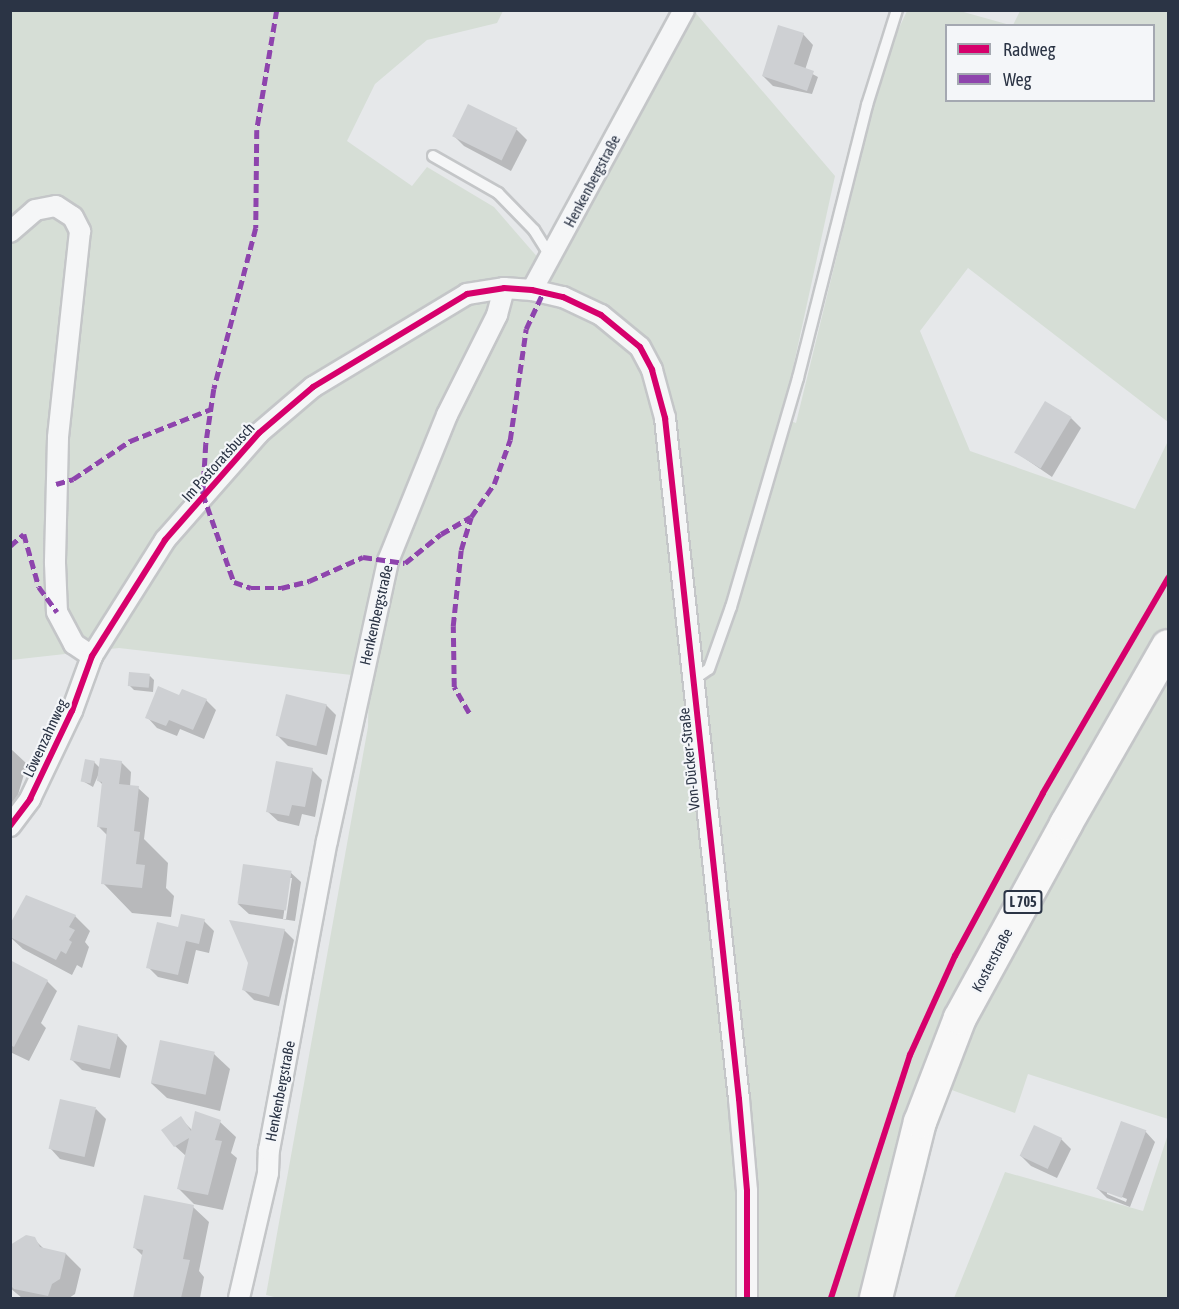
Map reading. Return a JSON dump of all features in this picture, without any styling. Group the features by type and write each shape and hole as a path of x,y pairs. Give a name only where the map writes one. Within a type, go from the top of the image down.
{"main road":[{"name":"Kosterstraße","path":"876,1299 920,1122 960,1018 1066,824 1168,646"}],"street":[{"name":"Henkenbergstraße","path":"532,290 684,10"},
{"path":"10,232 35,210 56,206 73,217 80,231 58,438 55,563 57,612 74,644 93,656"},
{"name":"Henkenbergstraße","path":"239,1299 266,1183 269,1150 327,841 388,561 447,415 497,315 504,288"},
{"path":"504,288 532,290"},
{"name":"Im Pastoratsbusch","path":"93,656 165,540 259,433 313,387 406,328 467,294 504,288"},
{"name":"Von-Dücker-Straße","path":"532,290 563,297 608,320 640,348 652,370 665,418 740,1099 747,1191 747,1299"},
{"name":"Löwenzahnweg","path":"10,826 30,799 68,721 93,656"}],"lane":[{"path":"693,680 709,669 731,607 798,378 867,105 897,10"},
{"path":"433,156 498,194 534,230 551,257"}],"shaded area":[{"path":"10,11 503,11 497,23 427,40 375,84 347,141 412,186 427,167 494,207 553,275 694,11 835,176 782,418 796,423 874,103 891,45 907,11 960,11 1006,24 945,24 945,102 1155,102 1155,24 1014,24 1020,11 1168,11 1168,422 968,268 920,331 970,451 1135,509 1168,441 1168,1119 1028,1074 1015,1113 949,1089 884,1298 278,1298 266,1295 368,727 369,677 119,648 11,660"},
{"path":"1168,1134 1168,1298 954,1298 1005,1172 1143,1211"}],"building":[{"path":"778,25 804,33 794,64 814,71 807,91 762,76"},
{"path":"468,104 517,128 502,160 452,136"},
{"path":"1045,401 1072,417 1041,468 1014,452"},
{"path":"129,672 150,674 149,688 128,686"},
{"path":"158,686 179,695 182,689 207,699 193,730 169,720 166,726 145,718"},
{"path":"286,694 327,704 316,746 276,736"},
{"path":"100,758 122,761 119,784 139,786 134,831 140,832 136,864 145,865 142,888 101,884 107,828 97,827 102,782 97,781"},
{"path":"85,759 95,761 90,783 81,782"},
{"path":"276,761 313,768 305,807 292,805 289,816 266,812"},
{"path":"243,864 292,871 286,910 237,904"},
{"path":"26,895 76,915 69,927 75,930 69,940 72,942 66,954 61,951 56,960 10,937 10,924"},
{"path":"181,914 205,919 199,944 186,941 178,975 146,968 157,922 178,927"},
{"path":"229,920 285,929 269,997 242,990 248,963"},
{"path":"10,960 48,980 14,1047 10,1045"},
{"path":"78,1025 118,1034 110,1069 70,1060"},
{"path":"160,1040 215,1052 206,1095 151,1083"},
{"path":"60,1099 96,1107 85,1157 49,1149"},
{"path":"195,1111 221,1120 215,1140 222,1141 208,1195 177,1189 189,1138 174,1147 161,1130 181,1116 191,1131"},
{"path":"1121,1121 1146,1130 1122,1198 1096,1189"},
{"path":"1034,1125 1062,1138 1048,1169 1020,1156"},
{"path":"144,1195 194,1205 183,1259 190,1260 181,1298 133,1298 143,1250 133,1248"},
{"path":"26,1235 35,1237 40,1247 66,1253 60,1279 52,1284 48,1296 14,1289 10,1285 10,1245"}],"marked path":[{"path":"277,10 257,130 256,228 214,389 206,444 203,494 234,582 251,588 281,588 309,581 363,557 405,563 441,534 471,517"},
{"path":"469,713 454,687 453,626 461,550 471,517 494,484 510,440 526,329 542,294"},
{"path":"56,484 73,479 130,441 211,409"},
{"path":"10,546 24,534 39,587 57,612"}],"cycle path":[{"path":"10,826 30,799 72,711 92,656 165,540 259,433 313,387 467,294 504,288 532,290 563,297 601,315 640,347 652,370 665,418 739,1099 747,1191 747,1298"},
{"path":"831,1298 910,1055 955,956 1043,793 1168,578"}]}
